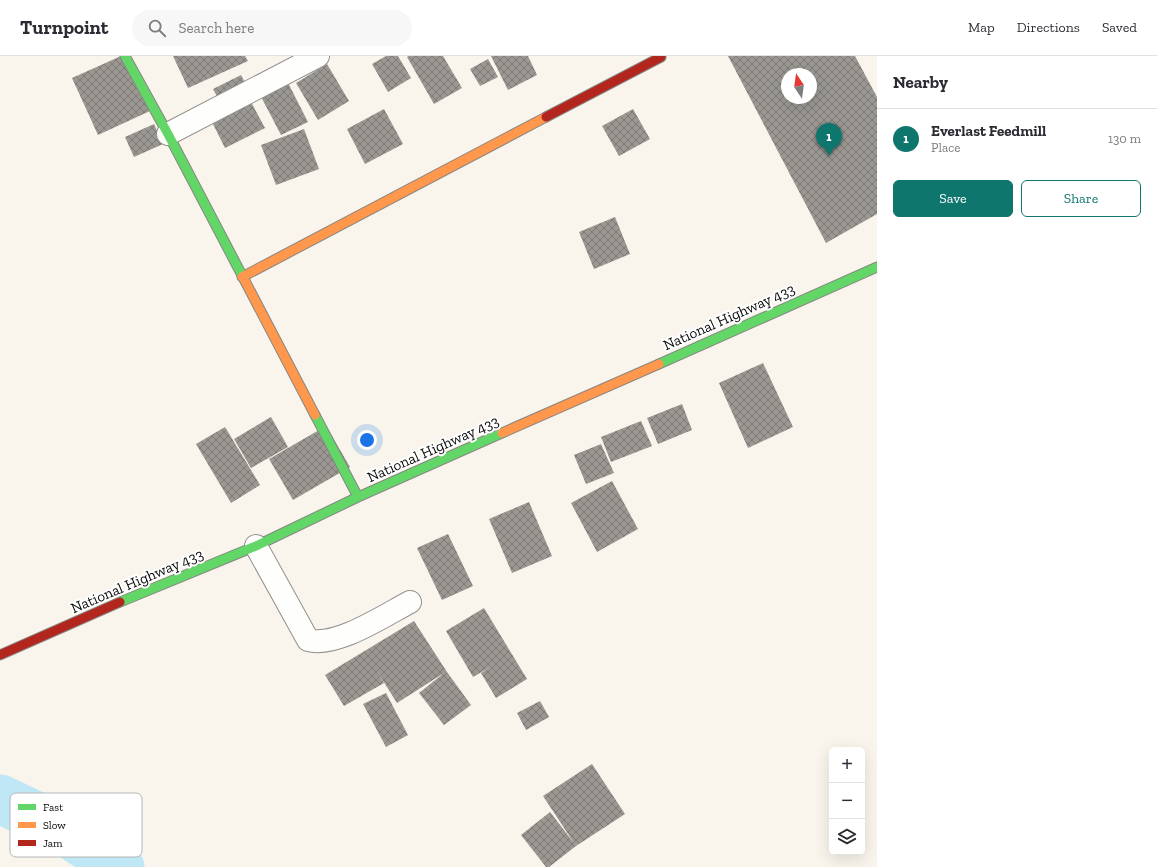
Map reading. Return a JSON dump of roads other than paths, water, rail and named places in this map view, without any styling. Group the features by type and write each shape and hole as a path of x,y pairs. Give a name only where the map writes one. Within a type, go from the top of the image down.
{"street":[{"path":"125,56 168,134 358,497"},
{"path":"168,134 318,56"},
{"path":"242,277 661,57"},
{"name":"National Highway 433","path":"0,655 166,582 256,546 358,497 877,267"},
{"path":"256,546 308,640 316,642 331,640 364,626 410,602"}],"waterway":[{"path":"0,799 10,804"},
{"path":"105,857 120,867"}],"place":[{"name":"Everlast Feedmill","path":"829,156"}]}
